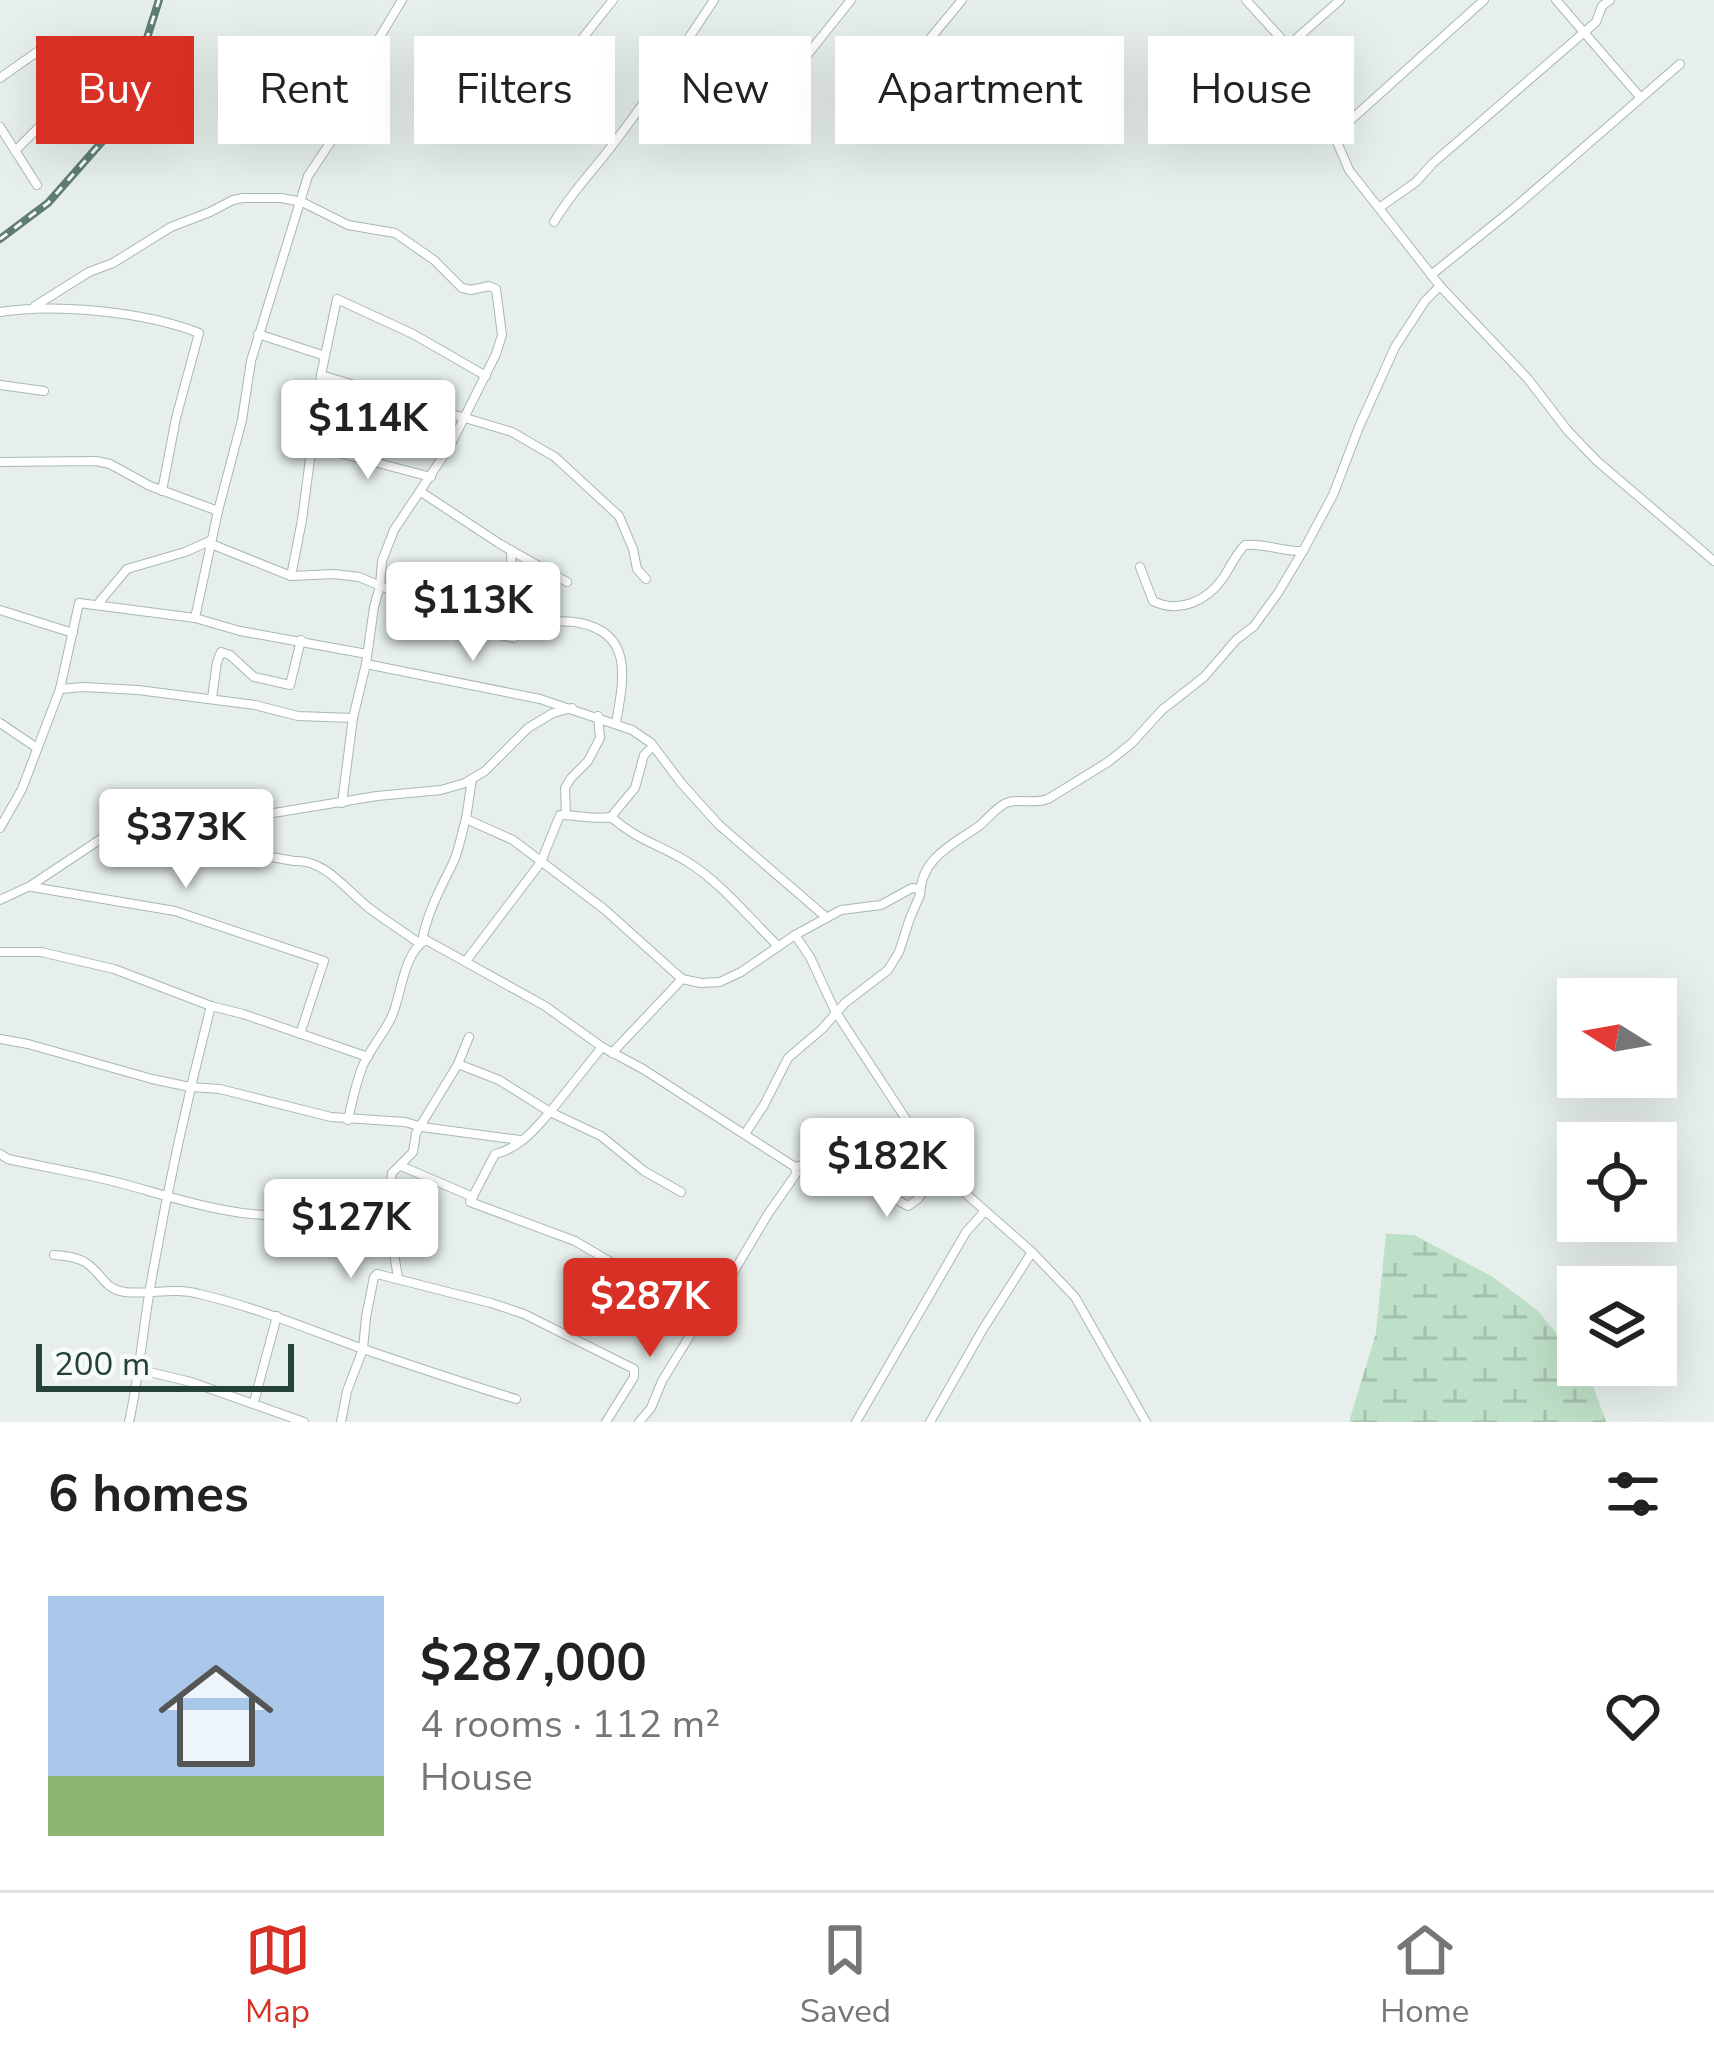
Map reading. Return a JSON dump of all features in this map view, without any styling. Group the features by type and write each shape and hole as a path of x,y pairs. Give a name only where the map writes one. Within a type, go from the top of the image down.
{"street":[{"path":"195,618 242,420 250,361 308,176 355,105 377,39 402,0"},
{"path":"554,222 713,0"},
{"path":"811,50 851,0"},
{"path":"932,36 962,0"},
{"path":"1246,0 1279,36"},
{"path":"1299,36 1340,0"},
{"path":"1354,117 1484,0"},
{"path":"1556,0 1640,98"},
{"path":"1379,208 1416,182 1596,22 1610,0"},
{"path":"582,36 608,2"},
{"path":"0,78 36,53"},
{"path":"1431,275 1679,64"},
{"path":"0,127 37,185"},
{"path":"15,151 36,130"},
{"path":"1338,144 1349,170 1439,286 1528,379 1568,431 1714,561"},
{"path":"35,306 147,240 233,200 281,198 302,202 348,225 395,233 434,260 462,288 496,289 502,335 486,376 382,561 342,803"},
{"path":"745,1134 788,1058 895,961 927,868 936,856 1005,803 1048,799 1132,743 1254,626 1333,495 1395,347 1439,286"},
{"path":"291,576 337,299 413,334 486,376"},
{"path":"0,312 35,306 85,309 199,333 162,490"},
{"path":"258,334 325,356"},
{"path":"321,375 512,432 555,457 619,516 637,569 646,579"},
{"path":"0,385 44,391"},
{"path":"310,448 431,477"},
{"path":"0,463 96,461 218,511"},
{"path":"421,492 567,582"},
{"path":"96,606 127,569 211,543 291,576 359,577 514,638"},
{"path":"1140,567 1154,601 1176,606 1194,604 1217,586 1245,545 1303,551"},
{"path":"511,550 513,616 523,624 581,623 603,632 621,650 624,680 616,723"},
{"path":"0,829 22,789 60,689 79,603 195,618 301,640 616,723 653,746 719,825 826,918"},
{"path":"0,610 73,633"},
{"path":"212,698 221,652 254,676 290,685 301,640"},
{"path":"60,689 112,688 212,698 298,716 353,718"},
{"path":"0,900 30,886 128,821 186,814 237,819 441,790 485,771 528,728 572,708"},
{"path":"566,815 565,788 600,738 598,716"},
{"path":"0,723 37,748"},
{"path":"653,746 644,755 635,788 608,818 631,835 688,862 778,946"},
{"path":"348,1120 368,1057 392,1016 409,962 454,864 472,779"},
{"path":"466,961 541,862 560,815 611,818"},
{"path":"164,816 182,841 316,866 420,942"},
{"path":"466,819 513,840 604,909 682,979 701,983 720,982 741,972 842,910 880,905 919,889"},
{"path":"30,886 175,911 325,961 300,1034"},
{"path":"796,935 835,1011 938,1168 1075,1297 1146,1422"},
{"path":"420,942 426,940 545,1006 602,1047 795,1167 796,1174 639,1422"},
{"path":"0,952 41,952 114,969 368,1057"},
{"path":"612,1053 682,979"},
{"path":"129,1422 167,1196 211,1006"},
{"path":"398,1278 390,1214 392,1173 413,1152 416,1133 470,1037"},
{"path":"0,1040 28,1043 190,1088 220,1089 348,1120 390,1120 521,1140"},
{"path":"602,1047 530,1136 495,1154 470,1202 575,1241 702,1316"},
{"path":"458,1064 499,1080 601,1136 644,1171 681,1192"},
{"path":"0,1154 245,1213 304,1218 390,1214"},
{"path":"795,1167 822,1159 906,1206 918,1199 938,1168"},
{"path":"401,1166 473,1197"},
{"path":"856,1422 967,1232 985,1211"},
{"path":"930,1422 1032,1252"},
{"path":"54,1255 76,1257 112,1288 200,1294 277,1316 516,1400"},
{"path":"341,1422 363,1349 365,1317 377,1274 524,1314 634,1369 634,1377 606,1422"},
{"path":"254,1402 277,1316"},
{"path":"141,1370 254,1402 304,1422"},
{"path":"260,1422 265,1407"}],"green space":[{"path":"1386,1234 1414,1235 1493,1277 1537,1310 1557,1334 1557,1386 1593,1386 1606,1422 1349,1422 1376,1333"}],"railway":[{"path":"0,239 48,203 107,136 129,95 159,0"}]}
